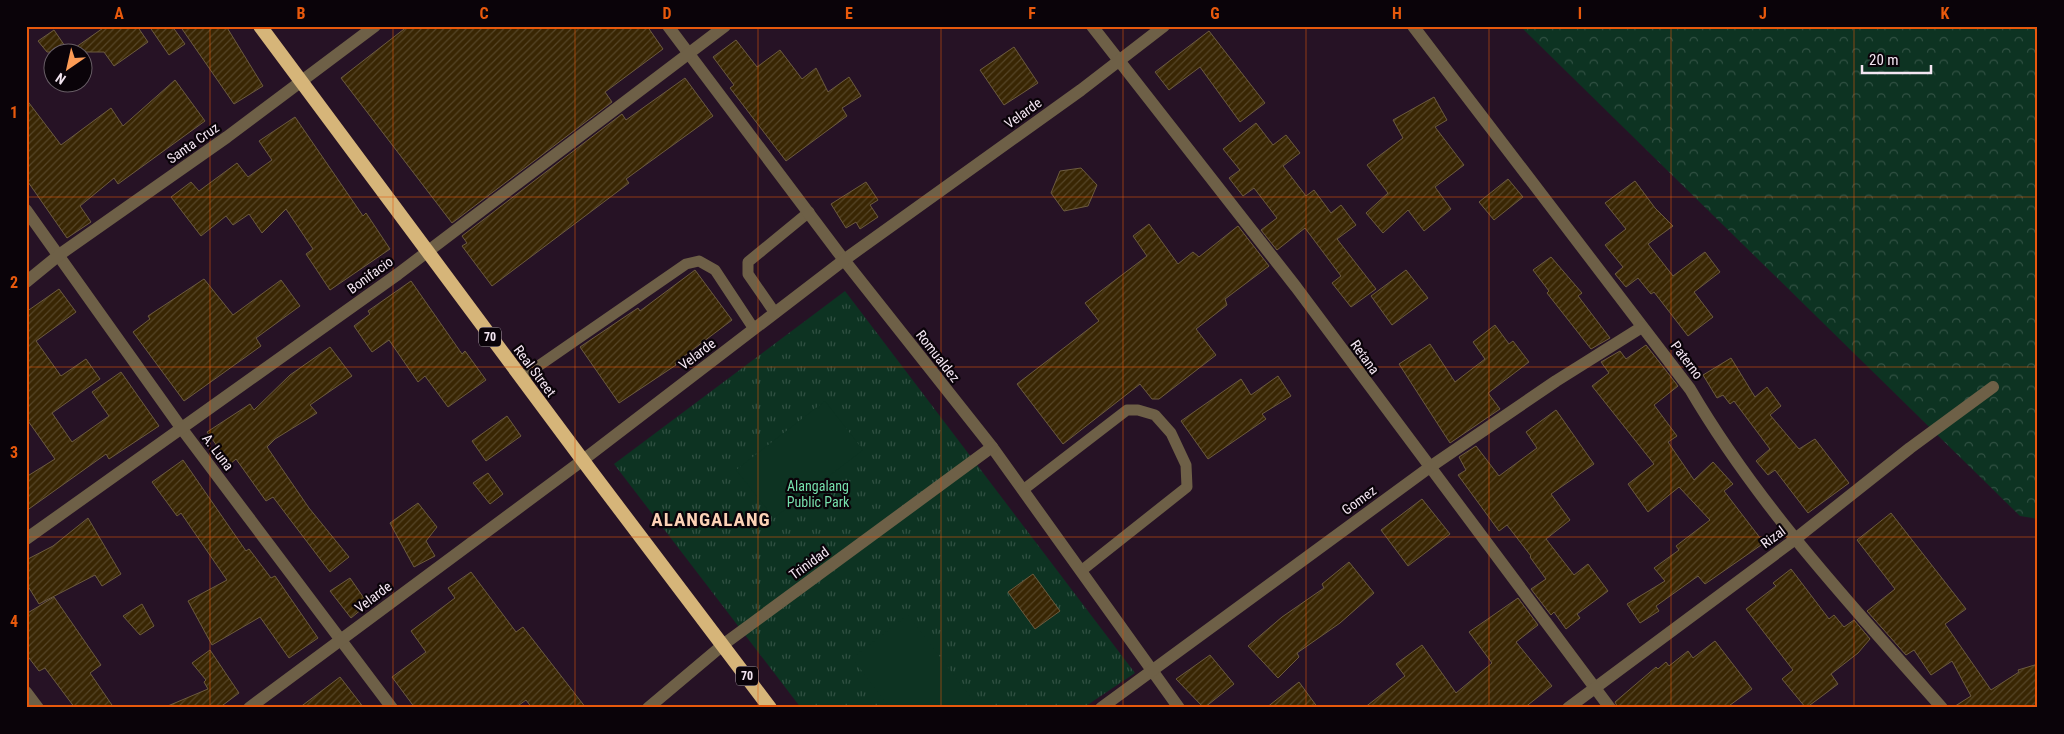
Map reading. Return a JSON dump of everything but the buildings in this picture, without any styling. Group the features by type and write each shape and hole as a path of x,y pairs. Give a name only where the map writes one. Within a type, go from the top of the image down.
{"highway":[{"name":"Real Street","path":"260,26 426,252 582,460 724,644 770,708"}],"street":[{"name":"Santa Cruz","path":"26,282 59,255 227,137 375,26"},
{"name":"Romualdez","path":"668,26 844,260 992,448 1179,708"},
{"name":"Bonifacio","path":"26,540 426,252 725,26"},
{"name":"Retana","path":"1092,26 1296,288 1593,688 1610,708"},
{"name":"Velarde","path":"250,708 582,460 844,260 1081,90 1164,26"},
{"name":"Paterno","path":"1413,26 1690,389 1710,422 1794,540 1942,708"},
{"name":"A. Luna","path":"26,210 182,429 392,708"},
{"name":"Gomez","path":"1101,708 1430,467 1556,381 1642,327"},
{"name":"Rizal","path":"1568,708 1794,540 1910,448 1993,387"},
{"name":"Trinidad","path":"648,708 724,644 992,448"},
{"path":"26,692 38,708"}],"lane":[{"path":"775,313 748,274 748,262 809,212"},
{"path":"521,378 686,264 699,261 715,270 754,329"},
{"path":"1023,490 1127,410 1138,410 1155,415 1171,433 1186,465 1187,487 1081,571"}],"green space":[{"path":"1520,26 2038,26 2038,519 2020,516"},
{"name":"Alangalang Public Park","path":"845,291 1135,673 1083,708 801,708 614,464"},
{"path":"825,401 863,450 774,518 736,470"},
{"path":"908,615 979,708 890,708 852,658"}],"district":[{"name":"ALANGALANG","path":"711,519"}]}
